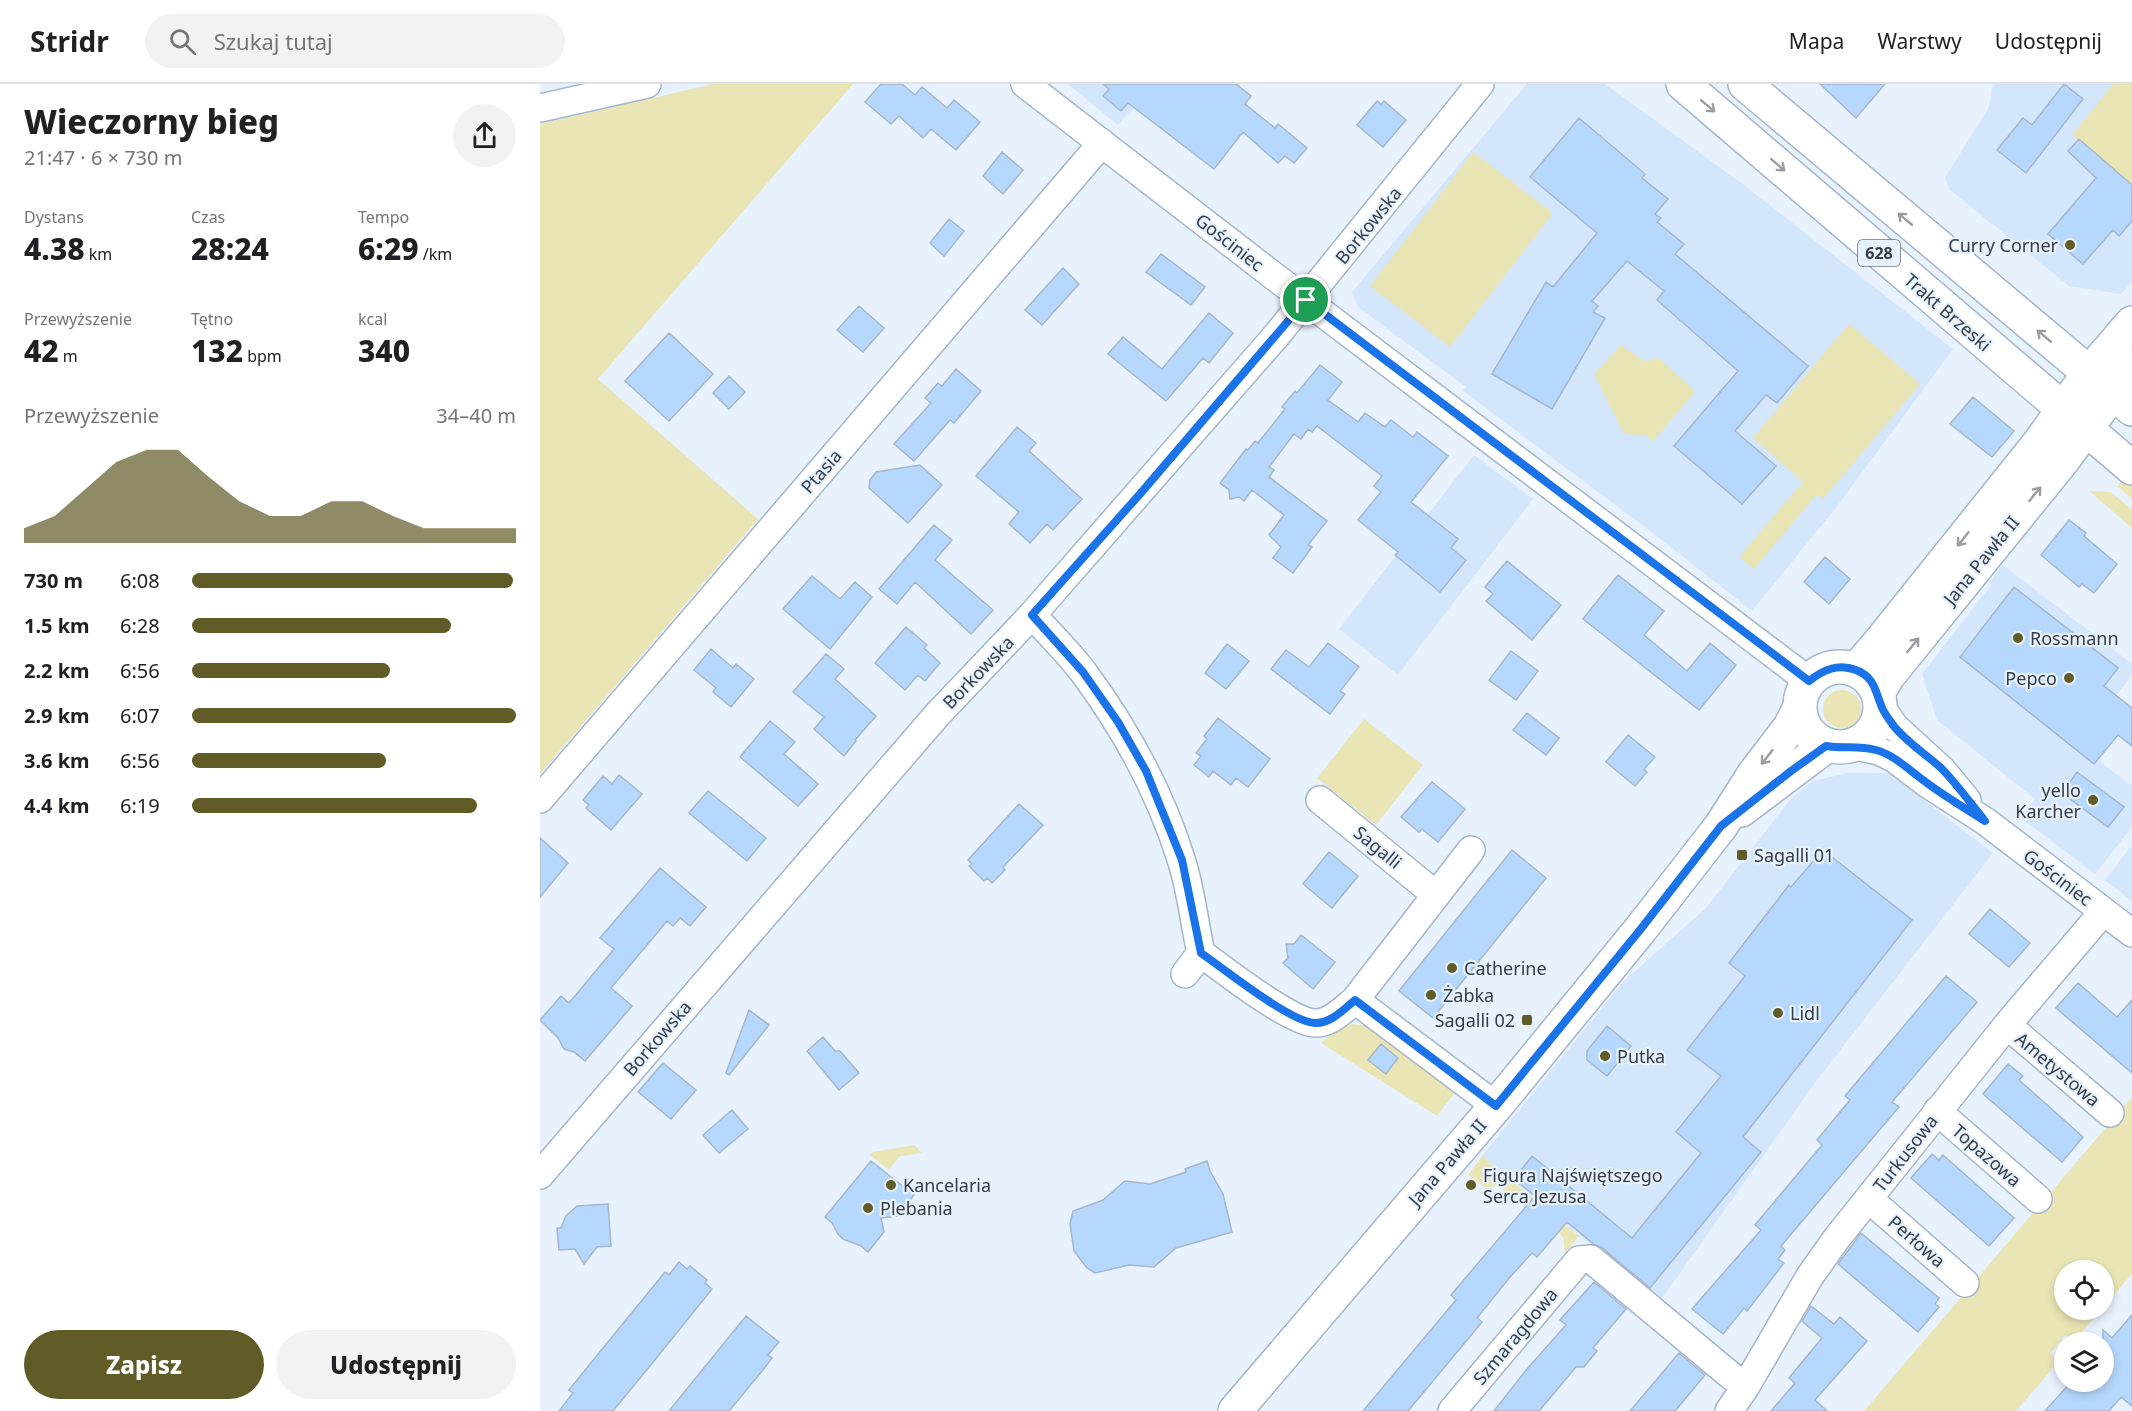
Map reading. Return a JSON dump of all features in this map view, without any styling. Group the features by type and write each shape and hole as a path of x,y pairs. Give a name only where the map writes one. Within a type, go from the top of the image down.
{"street":[{"path":"540,108 647,84"},
{"name":"Gościniec","path":"1025,84 1306,300 1804,695"},
{"name":"Borkowska","path":"540,1175 937,715 1032,615 1140,494 1306,300 1480,84"},
{"name":"Trakt Brzeski","path":"1683,84 2132,468"},
{"name":"628","path":"1745,84 2111,392"},
{"name":"Ptasia","path":"540,799 1102,143"},
{"path":"2111,392 2132,323"},
{"path":"2111,392 2132,366"},
{"name":"Jana Pawła II","path":"1872,690 1888,676 2075,420 2111,392"},
{"path":"1032,615 1083,672 1118,722 1146,771 1182,860 1193,963 1293,1017 1316,1023 1332,1018 1355,1000 1471,850"},
{"path":"1834,667 1842,667 1872,690 1876,728 1868,738 1841,746 1812,736 1803,724 1804,695 1821,672 1834,667"},
{"name":"Gościniec","path":"1872,690 1894,727 1942,770 1985,821"},
{"name":"Jana Pawła II","path":"1235,1411 1496,1106 1633,939 1721,826 1754,774 1790,727 1804,695"},
{"name":"Gościniec","path":"1841,746 1879,751 1895,759 1929,785 1985,821 2132,933"},
{"name":"Jana Pawła II","path":"1721,826 1791,771 1841,746"},
{"name":"Sagalli","path":"1320,800 1436,895"},
{"name":"Turkusowa","path":"1729,1411 1810,1276 1837,1238 2007,1025 2103,912"},
{"path":"1355,1000 1496,1106"},
{"name":"Ametystowa","path":"2007,1025 2110,1113"},
{"name":"Topazowa","path":"1937,1111 2038,1199"},
{"name":"Perłowa","path":"1869,1199 1965,1283"},
{"name":"Szmaragdowa","path":"1452,1411 1579,1260 1591,1259 1746,1386"}],"shaded area":[{"path":"713,84 853,84 598,379 758,519 540,774 540,124"},
{"path":"1068,84 1154,84 1118,125"},
{"path":"1527,84 1605,84 1744,185 1953,349 1838,505 1752,611 1649,530 1462,390 1466,387 1358,307 1352,292"},
{"path":"1993,84 2113,84 2073,135 2132,184 2132,282 2121,294 2069,286 1950,190 1945,178 1989,107"},
{"path":"2113,84 2132,84 2132,184 2072,135"},
{"path":"1473,152 1553,213 1450,347 1370,286"},
{"path":"1849,324 1920,384 1823,499 1817,494 1754,569 1739,557 1803,482 1753,438"},
{"path":"1621,345 1644,361 1659,358 1695,392 1653,441 1645,435 1624,434 1594,374"},
{"path":"1474,455 1533,499 1398,675 1339,629"},
{"path":"2123,481 2132,486 2132,499 2117,486"},
{"path":"2089,491 2111,492 2132,510 2132,528"},
{"path":"2003,565 2132,664 2132,675 2078,745 2132,786 2132,827 2095,874 2021,818 2035,799 1937,720 1922,674 1991,585 1989,583"},
{"path":"1842,690 1855,696 1861,709 1855,722 1842,728 1829,722 1823,709 1829,696"},
{"path":"1364,719 1423,765 1376,825 1317,778"},
{"path":"1848,773 1888,773 1993,853 1817,1080 1660,1301 1482,1156 1623,982 1706,908 1790,800 1813,781"},
{"path":"2132,845 2132,901 2105,880"},
{"path":"1352,1024 1371,1026 1456,1091 1437,1116 1321,1043 1338,1028"},
{"path":"2132,1097 2132,1274 2114,1294 2114,1260 2054,1260 2054,1320 2092,1320 2082,1332 2054,1332 2054,1349 2050,1354 2054,1357 2054,1367 2016,1411 1864,1411"},
{"path":"914,1145 922,1153 900,1156 889,1170 870,1155 873,1152"},
{"path":"1482,1156 1579,1236 1565,1253 1563,1237 1500,1186 1484,1187 1468,1175"}],"building":[{"path":"881,84 902,84 915,95 922,87 947,108 954,100 980,122 956,150 931,129 923,138 899,116 891,124 865,102"},
{"path":"1103,84 1236,84 1251,96 1245,104 1275,128 1278,124 1307,148 1294,163 1285,156 1278,163 1243,132 1214,169 1128,103 1121,111 1103,96 1109,89"},
{"path":"1820,84 1885,84 1856,118"},
{"path":"2064,84 2083,99 2026,173 1997,150 2023,118 2032,125"},
{"path":"1377,101 1381,104 1384,101 1406,120 1383,147 1357,125"},
{"path":"1579,118 1645,174 1642,178 1668,199 1655,214 1661,218 1657,222 1684,244 1675,254 1808,366 1777,403 1766,395 1735,431 1776,466 1742,504 1674,446 1738,371 1657,300 1664,291 1627,261 1592,301 1598,306 1593,312 1605,318 1552,409 1492,374 1546,282 1553,287 1597,233 1530,177"},
{"path":"2079,139 2132,185 2132,221 2119,236 2113,230 2083,264 2048,234 2096,178 2068,151"},
{"path":"1002,152 1023,170 1003,194 983,176"},
{"path":"949,219 964,231 944,256 930,243"},
{"path":"1161,254 1205,287 1191,305 1146,272"},
{"path":"1063,268 1079,284 1042,325 1025,310"},
{"path":"859,306 884,328 863,352 837,330"},
{"path":"1209,313 1233,333 1209,363 1203,358 1166,401 1108,354 1123,337 1162,369"},
{"path":"669,333 713,374 669,421 625,381"},
{"path":"1320,365 1342,382 1328,400 1358,422 1365,413 1385,427 1391,420 1413,437 1417,432 1448,456 1411,502 1458,539 1451,548 1466,560 1440,592 1395,555 1398,552 1358,520 1381,492 1374,486 1382,476 1317,426 1312,432 1308,429 1301,439 1294,434 1269,467 1274,470 1269,477 1327,521 1308,545 1312,547 1293,573 1273,558 1281,547 1269,535 1284,515 1252,490 1244,501 1239,497 1230,499 1229,490 1220,483 1246,449 1248,450 1255,441 1258,443 1285,409 1282,407"},
{"path":"956,369 981,391 954,423 950,420 914,461 894,444 931,403 925,398 938,383 942,386"},
{"path":"729,376 745,392 729,409 713,393"},
{"path":"1973,397 2014,431 1992,457 1950,424"},
{"path":"1017,427 1036,443 1029,451 1082,499 1053,530 1047,524 1030,543 1009,524 1019,512 976,476"},
{"path":"920,465 942,485 908,523 869,488 870,480 876,472"},
{"path":"2069,520 2086,533 2084,536 2117,564 2094,593 2082,584 2079,587 2041,555"},
{"path":"934,525 952,540 935,560 993,610 971,634 915,582 897,604 879,589"},
{"path":"1825,557 1850,579 1829,604 1804,582"},
{"path":"1507,561 1561,605 1532,640 1486,601 1493,594 1485,587"},
{"path":"1618,575 1664,611 1644,635 1687,671 1710,643 1736,665 1699,710 1583,619"},
{"path":"812,576 840,599 855,582 872,597 830,649 783,609"},
{"path":"2014,587 2118,668 2104,686 2132,708 2132,746 2118,735 2094,764 1960,657"},
{"path":"906,627 927,645 924,648 940,663 925,681 918,675 905,690 875,663"},
{"path":"1328,643 1359,667 1340,691 1345,694 1330,714 1271,669 1286,650 1309,667"},
{"path":"1227,644 1249,661 1226,689 1205,673"},
{"path":"711,649 733,668 736,664 754,679 731,707 713,692 716,688 694,670"},
{"path":"1511,651 1538,671 1516,700 1489,680"},
{"path":"826,654 844,669 835,679 876,716 844,756 814,729 824,717 793,692"},
{"path":"1527,713 1559,738 1546,755 1513,730"},
{"path":"1218,718 1270,759 1248,787 1236,778 1231,785 1213,771 1209,777 1194,765 1201,756 1196,753 1207,739 1204,736"},
{"path":"770,721 795,742 784,754 818,784 798,806 740,757"},
{"path":"1628,735 1655,757 1644,769 1647,772 1635,786 1606,762"},
{"name":"yello Karcher","path":"2077,772 2124,807 2108,827 2062,793"},
{"path":"619,775 642,794 611,830 586,808 589,805 583,800 603,776 612,784"},
{"path":"1432,782 1465,809 1438,842 1422,829 1419,832 1401,817"},
{"path":"708,791 766,838 747,861 689,813"},
{"path":"1019,804 1043,825 1003,867 1005,870 992,883 987,878 984,881 969,866 972,864 968,860"},
{"path":"540,838 568,863 540,897"},
{"path":"1512,850 1546,878 1433,1018 1399,991"},
{"path":"1823,850 1912,920 1743,1137 1761,1152 1650,1288 1567,1222 1537,1257 1532,1253 1510,1277 1477,1318 1482,1322 1408,1411 1363,1411 1456,1300 1451,1295 1535,1196 1514,1179 1532,1156 1632,1238 1701,1153 1676,1132 1721,1076 1687,1050 1745,976 1729,963 1789,885 1791,887"},
{"path":"1329,852 1358,876 1332,908 1303,884"},
{"path":"660,868 706,907 690,926 680,918 673,926 667,921 611,988 632,1006 585,1061 574,1052 564,1049 558,1038 540,1020 561,996 569,1003 614,949 600,938"},
{"path":"1990,909 2030,943 2009,967 1969,934"},
{"path":"1301,935 1335,962 1313,989 1283,963 1288,958 1286,944 1294,944"},
{"path":"1946,976 1977,1002 1892,1102 1899,1107 1781,1246 1785,1250 1778,1259 1784,1263 1747,1311 1744,1308 1723,1334 1692,1309 1761,1230 1755,1225 1822,1145 1817,1140 1850,1100 1845,1096"},
{"path":"2078,983 2117,1017 2132,1000 2132,1073 2056,1008"},
{"path":"749,1010 769,1025 729,1075 726,1073"},
{"name":"Putka","path":"1607,1026 1631,1046 1607,1076 1587,1060 1587,1051"},
{"path":"823,1037 835,1051 840,1051 859,1073 839,1090 807,1051"},
{"path":"1381,1044 1398,1058 1386,1074 1368,1060"},
{"path":"663,1063 696,1090 671,1119 638,1092"},
{"path":"2008,1064 2023,1076 2019,1080 2083,1137 2062,1162 1983,1094"},
{"path":"732,1110 748,1129 719,1153 703,1135"},
{"path":"1932,1154 1939,1160 1943,1155 2014,1218 1989,1246 1911,1178"},
{"name":"Plebania","path":"871,1161 914,1195 897,1216 881,1218 884,1232 868,1252 861,1246 843,1239 825,1217"},
{"path":"1207,1161 1223,1194 1232,1232 1176,1248 1154,1267 1129,1265 1095,1273 1087,1268 1074,1251 1070,1224 1073,1211 1103,1200 1125,1181 1150,1184 1186,1172 1185,1169"},
{"path":"608,1204 611,1246 597,1247 584,1264 575,1249 559,1250 557,1228 561,1228 566,1216 577,1206"},
{"path":"1861,1233 1939,1298 1935,1304 1939,1307 1918,1332 1838,1264"},
{"path":"679,1262 687,1269 690,1266 707,1280 705,1283 712,1289 613,1411 559,1411 573,1393 569,1390 665,1272 669,1275"},
{"path":"1594,1282 1626,1309 1593,1348 1597,1351 1584,1367 1576,1367 1539,1411 1494,1411 1566,1325 1560,1320"},
{"path":"1811,1306 1834,1324 1840,1317 1867,1341 1815,1400 1827,1411 1771,1411 1795,1383 1789,1378 1822,1338 1802,1321"},
{"path":"2132,1315 2132,1406 2121,1397 2109,1411 2045,1411 2062,1392 2114,1392 2114,1336"},
{"path":"746,1316 779,1342 768,1355 772,1358 763,1370 729,1411 669,1411"},
{"path":"1679,1353 1705,1375 1675,1411 1630,1411"}],"place":[{"name":"Curry Corner","path":"2070,245"},
{"name":"Rossmann","path":"2018,638"},
{"name":"Pepco","path":"2069,678"},
{"name":"yello Karcher","path":"2093,800"},
{"name":"Sagalli 01","path":"1742,855"},
{"name":"Catherine","path":"1452,968"},
{"name":"Żabka","path":"1431,995"},
{"name":"Lidl","path":"1778,1013"},
{"name":"Sagalli 02","path":"1527,1020"},
{"name":"Putka","path":"1605,1056"},
{"name":"Kancelaria","path":"891,1185"},
{"name":"Figura Najświętszego Serca Jezusa","path":"1471,1185"},
{"name":"Plebania","path":"868,1208"}],"route":[{"path":"1306,300 1809,681 1821,672 1834,667 1856,670 1866,676 1873,683 1881,707 1894,727 1942,770 1985,821 1929,785 1895,759 1879,751 1856,746 1840,748 1826,746 1721,826 1640,930 1496,1106 1355,1000 1332,1018 1316,1023 1293,1017 1201,953 1182,860 1146,771 1118,722 1083,672 1032,615 1140,494 1306,300"}]}
